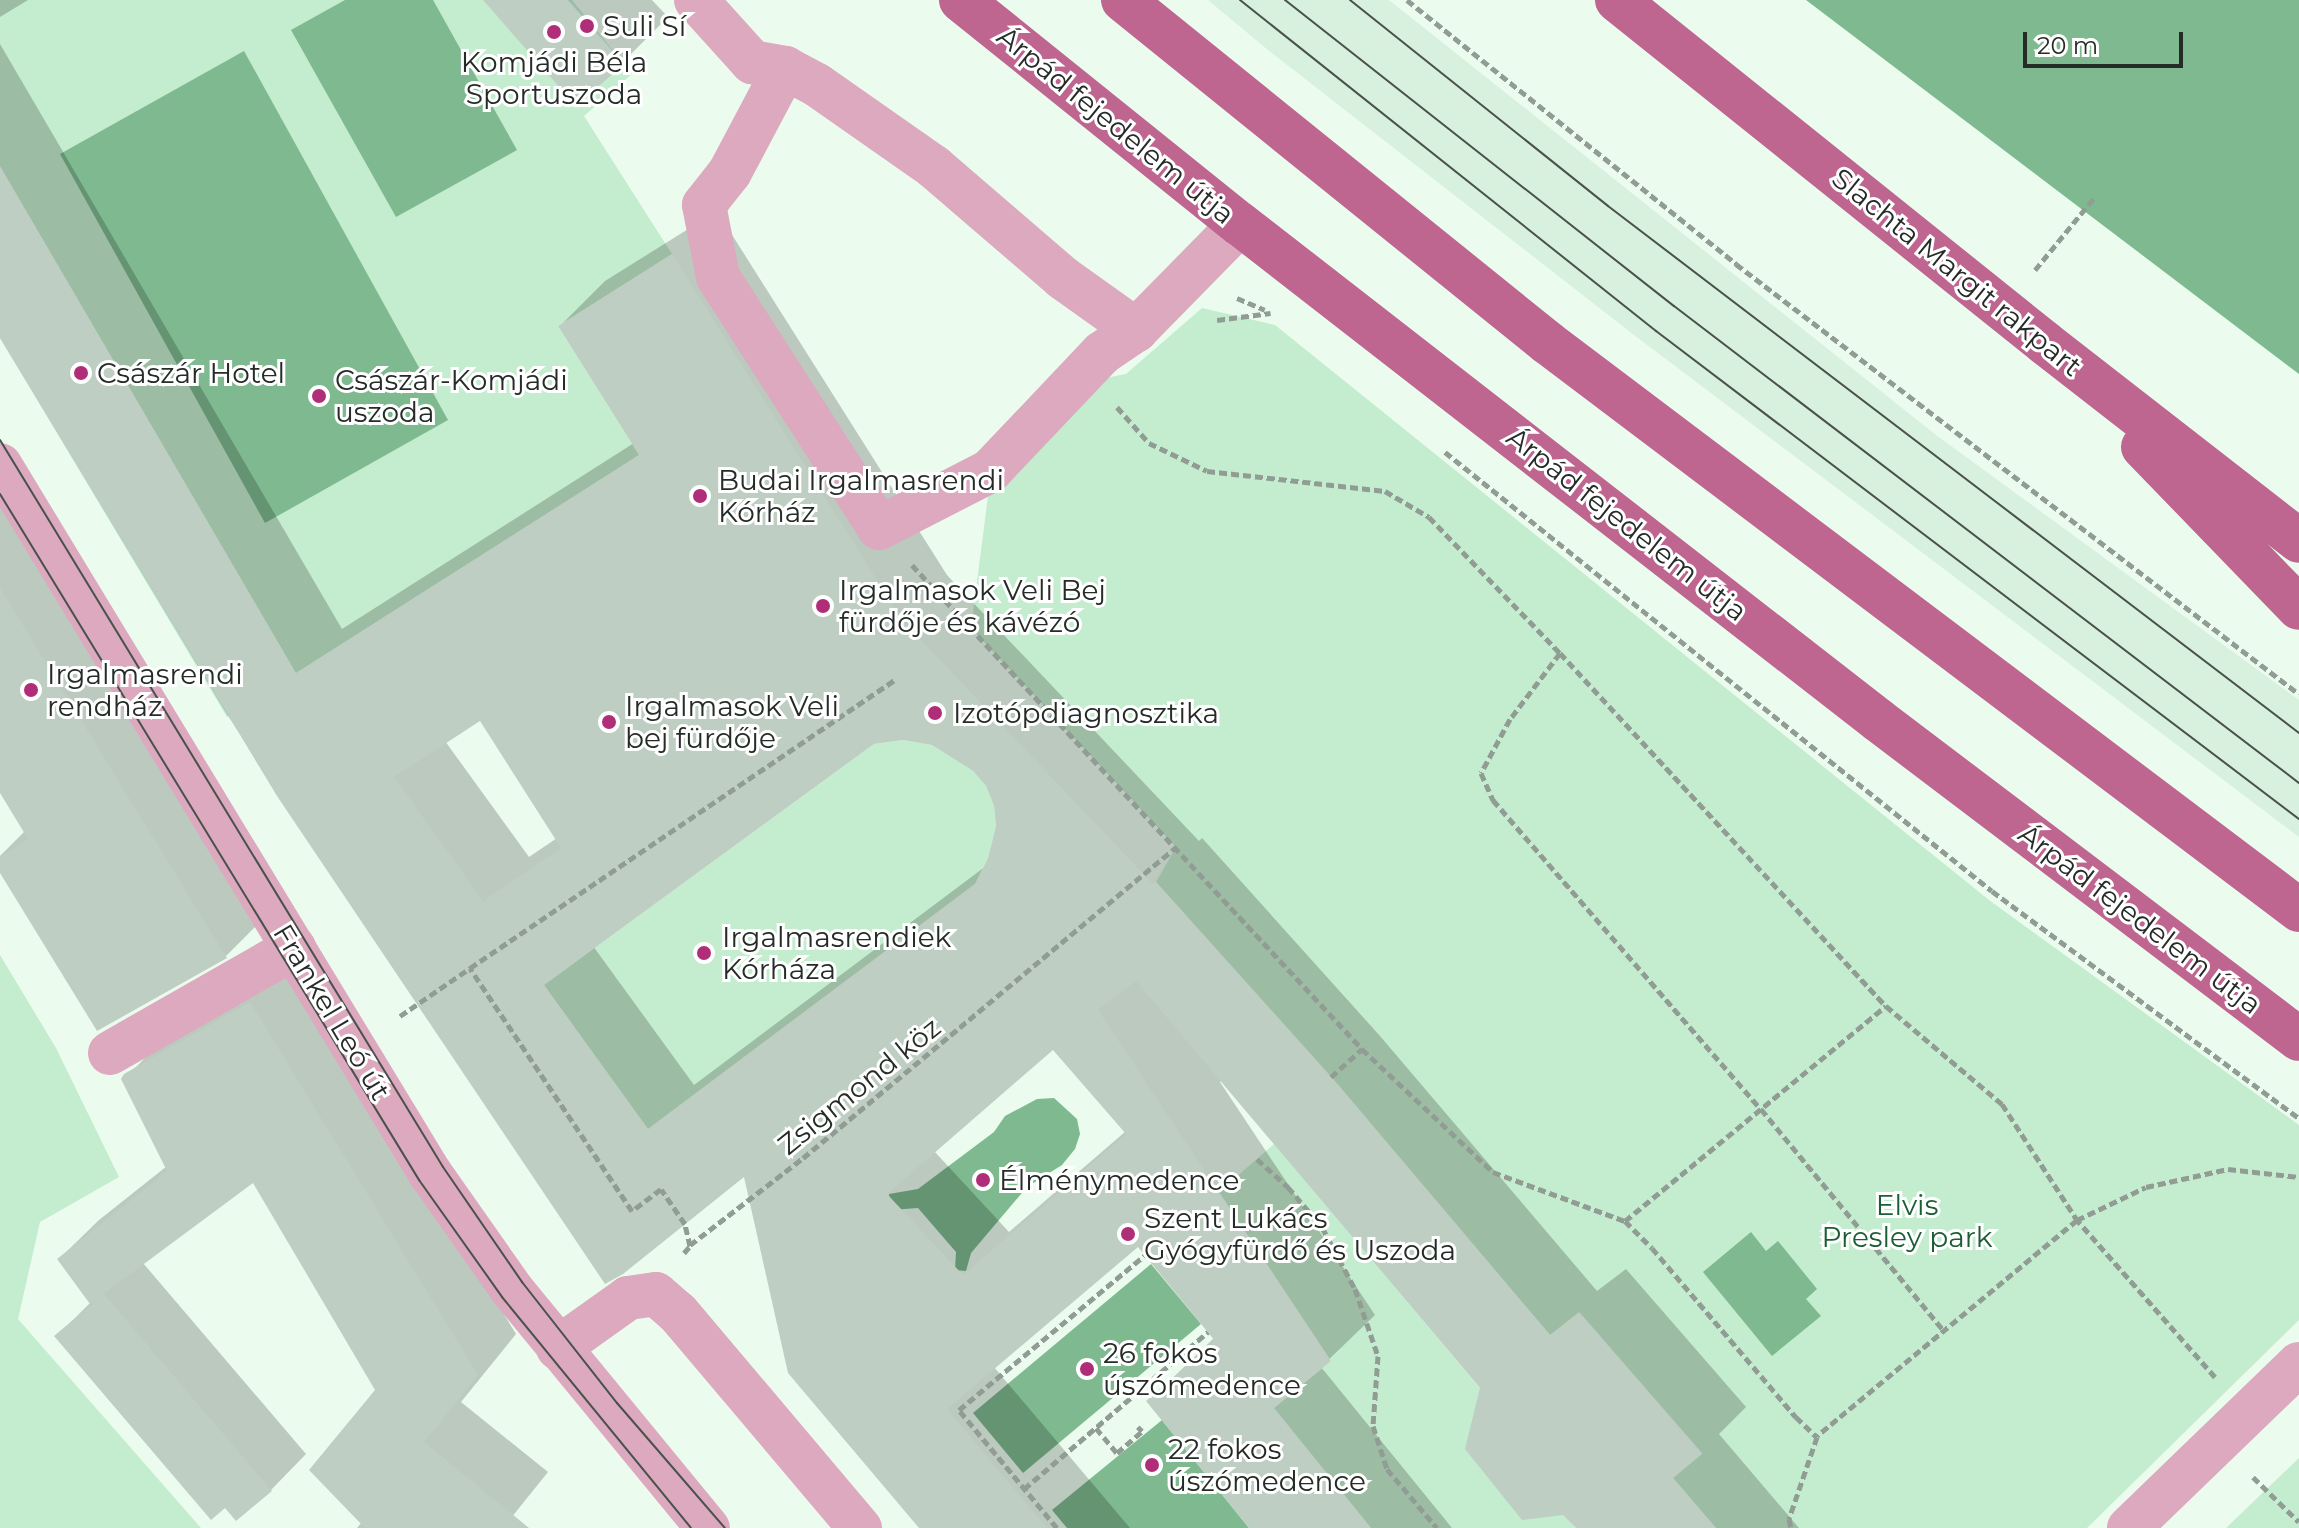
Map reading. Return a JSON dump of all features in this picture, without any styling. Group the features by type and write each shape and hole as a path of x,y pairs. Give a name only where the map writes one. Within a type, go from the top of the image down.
{"main road":[{"name":"Árpád fejedelem útja","path":"961,0 1240,224 1878,720 2299,1039"},
{"path":"1123,0 1548,343 2299,910"},
{"name":"Slachta Margit rakpart","path":"1617,0 2045,343 2299,541"},
{"path":"2045,343 2299,608"}],"street":[{"path":"696,0 752,62 785,68 817,85 934,167 1063,278 1119,341"},
{"path":"785,68 730,172 704,205 706,220 718,277 879,528 990,471 1240,224"},
{"name":"Frankel Leó út","path":"0,465 430,1173 558,1348 708,1528"},
{"path":"110,1053 294,948"},
{"path":"558,1348 628,1298 656,1294 678,1313 860,1528"},
{"path":"2129,1528 2299,1364"}],"path":[{"path":"1407,0 1736,264 2299,694"},
{"path":"2031,274 2094,198"},
{"path":"1272,313 1284,323"},
{"path":"1119,341 1113,402 1149,443 1207,471 1385,491 1429,517 1560,653 1886,1006 2002,1104 2077,1220 2299,1522"},
{"path":"1433,442 1992,891 2299,1118"},
{"path":"879,528 956,617 1176,847 1362,1049 1493,1172 1625,1221 1817,1437"},
{"path":"1560,653 1510,719 1481,773 1493,800 1761,1109 1944,1331"},
{"path":"400,1016 896,679"},
{"name":"Zsigmond köz","path":"690,1246 803,1158 1176,847"},
{"path":"470,968 632,1211 661,1189 685,1224 690,1246 678,1313"},
{"path":"1625,1221 1886,1006"},
{"path":"1331,1077 1362,1049"},
{"path":"1257,1159 1288,1187 1322,1227 1355,1289 1378,1356 1373,1426 1387,1469 1437,1528"},
{"path":"1791,1528 1789,1519 1817,1437 2077,1220 2146,1187 2228,1169 2299,1177"},
{"path":"1057,1528 959,1410 1145,1255"},
{"path":"1024,1489 1208,1332"},
{"path":"1096,1428 1117,1453 1142,1431 1138,1427"}],"shaded area":[{"path":"345,0 433,0 517,150 396,217 291,30"},
{"path":"1208,0 1389,0 1936,435 2299,700 2299,837 1634,335"},
{"path":"1806,0 2299,0 2299,374"},
{"path":"244,51 448,420 265,523 60,154"},
{"name":"Élménymedence","path":"1054,1098 1077,1119 1080,1134 1075,1149 1062,1165 1027,1187 971,1253 966,1271 955,1270 956,1252 918,1208 891,1210 889,1194 918,1189 994,1132 1005,1116 1037,1099"},
{"path":"1751,1232 1766,1251 1778,1241 1817,1289 1806,1299 1821,1316 1772,1356 1703,1272"},
{"name":"26 fokos úszómedence","path":"1151,1264 1201,1324 1023,1473 973,1413"},
{"name":"22 fokos úszómedence","path":"1162,1420 1249,1528 1067,1528 1052,1510"}],"green space":[{"name":"Császár-Komjádi uszoda","path":"0,0 572,0 632,74 584,116 672,254 558,326 639,455 227,717 0,338"},
{"name":"Elvis Presley park","path":"1202,308 1275,325 1989,900 2299,1125 2299,1320 2087,1528 1716,1528 1673,1478 1702,1453 1580,1313 1550,1335 1331,1077 1156,882 1176,847 971,628 991,473 1070,385 1126,374"},
{"path":"903,740 932,745 973,771 986,786 994,806 996,826 988,858 975,884 648,1129 544,985 874,744"},
{"path":"0,955 56,1048 119,1177 40,1222 18,1319 201,1528 0,1528"},
{"path":"1274,1144 1488,1398 1563,1515 1576,1528 1371,1528 1274,1408 1331,1361 1219,1192"},
{"path":"2299,1458 2299,1528 2226,1528"}],"building":[{"name":"Komjádi Béla Sportuszoda","path":"483,0 568,0 624,64 576,106"},
{"path":"0,166 296,673 639,455 558,326 672,254 902,620 1153,884 1156,882 1335,1081 1550,1335 1579,1312 1702,1454 1673,1478 1716,1528 1576,1528 1563,1515 1522,1520 1465,1449 1480,1388 1136,981 1098,1010 1331,1361 1274,1408 1371,1528 1249,1528 1146,1401 1215,1341 1138,1247 947,1409 1047,1528 919,1528 788,1373 744,1177 623,1274 605,1284 277,796 0,338","holes":["480,721 561,848 483,901 394,777","903,740 932,745 973,771 986,786 994,806 996,826 988,858 975,884 648,1129 544,985 874,744","1053,1050 1126,1134 963,1275 887,1194"]},
{"name":"Irgalmasrendi rendház","path":"0,588 227,958 97,1031 0,873 0,857 28,839 0,793"},
{"path":"250,1002 478,1375 424,1442 529,1528 365,1528 309,1470 375,1390 253,1183 90,1304 57,1259 167,1171 121,1079 124,1074"},
{"path":"104,1294 272,1491 236,1521 225,1508 211,1520 54,1336"}],"tram line":[{"path":"1240,0 1656,331 2299,819"},
{"path":"1285,0 1674,306 2299,783"},
{"path":"1350,0 1608,206 2299,733"},
{"path":"0,440 443,1167 522,1282 617,1403 725,1528"},
{"path":"0,494 419,1180 502,1297 691,1528"}],"place":[{"name":"Suli Sí","path":"587,26"},
{"name":"Komjádi Béla Sportuszoda","path":"554,32"},
{"name":"Császár Hotel","path":"81,373"},
{"name":"Császár-Komjádi uszoda","path":"319,396"},
{"name":"Budai Irgalmasrendi Kórház","path":"700,496"},
{"name":"Irgalmasok Veli Bej fürdője és kávézó","path":"823,606"},
{"name":"Irgalmasrendi rendház","path":"31,690"},
{"name":"Izotópdiagnosztika","path":"935,713"},
{"name":"Irgalmasok Veli bej fürdője","path":"609,722"},
{"name":"Irgalmasrendiek Kórháza","path":"704,953"},
{"name":"Élménymedence","path":"983,1180"},
{"name":"Szent Lukács Gyógyfürdő és Uszoda","path":"1128,1234"},
{"name":"26 fokos úszómedence","path":"1087,1369"},
{"name":"22 fokos úszómedence","path":"1152,1465"}]}
